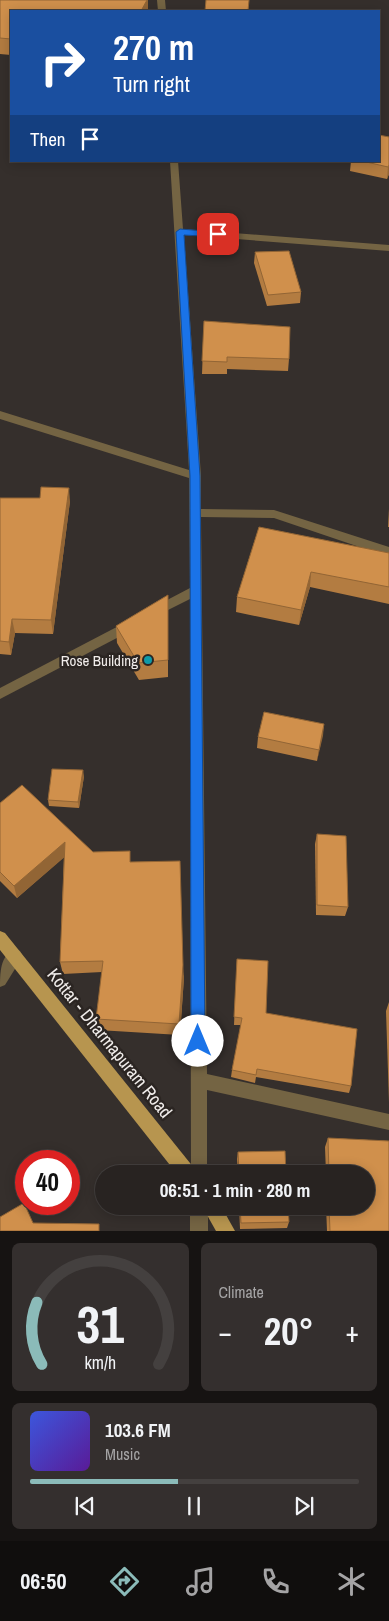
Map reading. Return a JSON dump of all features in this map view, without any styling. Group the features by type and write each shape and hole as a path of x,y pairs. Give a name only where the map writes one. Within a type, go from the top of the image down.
{"main road":[{"name":"Kottar - Dharmapuram Road","path":"0,938 181,1165"},
{"path":"216,1215 226,1231"}],"street":[{"path":"174,162 195,476 199,1165"},
{"path":"180,232 389,248"},
{"path":"0,415 195,476"},
{"path":"195,513 274,514 389,552"},
{"path":"0,694 196,590"},
{"path":"0,980 15,956"},
{"path":"198,1080 389,1122"},
{"path":"199,1215 199,1231"}],"building":[{"path":"0,0 147,0 142,10 10,10 10,39 0,38"},
{"path":"206,0 249,0 248,10 205,10"},
{"path":"380,135 389,137 388,167 366,162 380,162"},
{"path":"289,251 301,292 268,295 255,252"},
{"path":"204,321 290,327 289,359 227,357 227,362 202,361"},
{"path":"41,487 69,488 51,620 12,619 9,642 0,641 0,498 40,498"},
{"path":"259,527 389,553 389,587 311,572 301,610 237,597"},
{"name":"Rose Building","path":"168,595 168,660 138,663 116,626"},
{"path":"264,712 324,724 319,750 258,737"},
{"path":"52,769 83,770 78,802 48,800"},
{"path":"22,785 93,852 130,851 130,862 180,861 183,965 179,1024 96,1019 103,961 60,962 65,842 14,886 0,872 0,803"},
{"path":"317,834 346,836 348,907 317,905"},
{"path":"237,959 268,961 266,1013 357,1029 351,1086 257,1069 256,1075 232,1070 242,1018 234,1017"},
{"path":"328,1138 389,1141 389,1231 330,1231 329,1215 375,1215 375,1165 329,1165"},
{"path":"285,1151 286,1165 239,1165 238,1152"},
{"path":"15,1208 15,1215 29,1215 33,1223 99,1224 99,1231 0,1231 0,1217"},
{"path":"241,1215 289,1215 289,1222 241,1223"}],"place":[{"name":"Rose Building","path":"148,660"}],"route":[{"path":"198,1041 195,476 180,232 218,234"}]}
